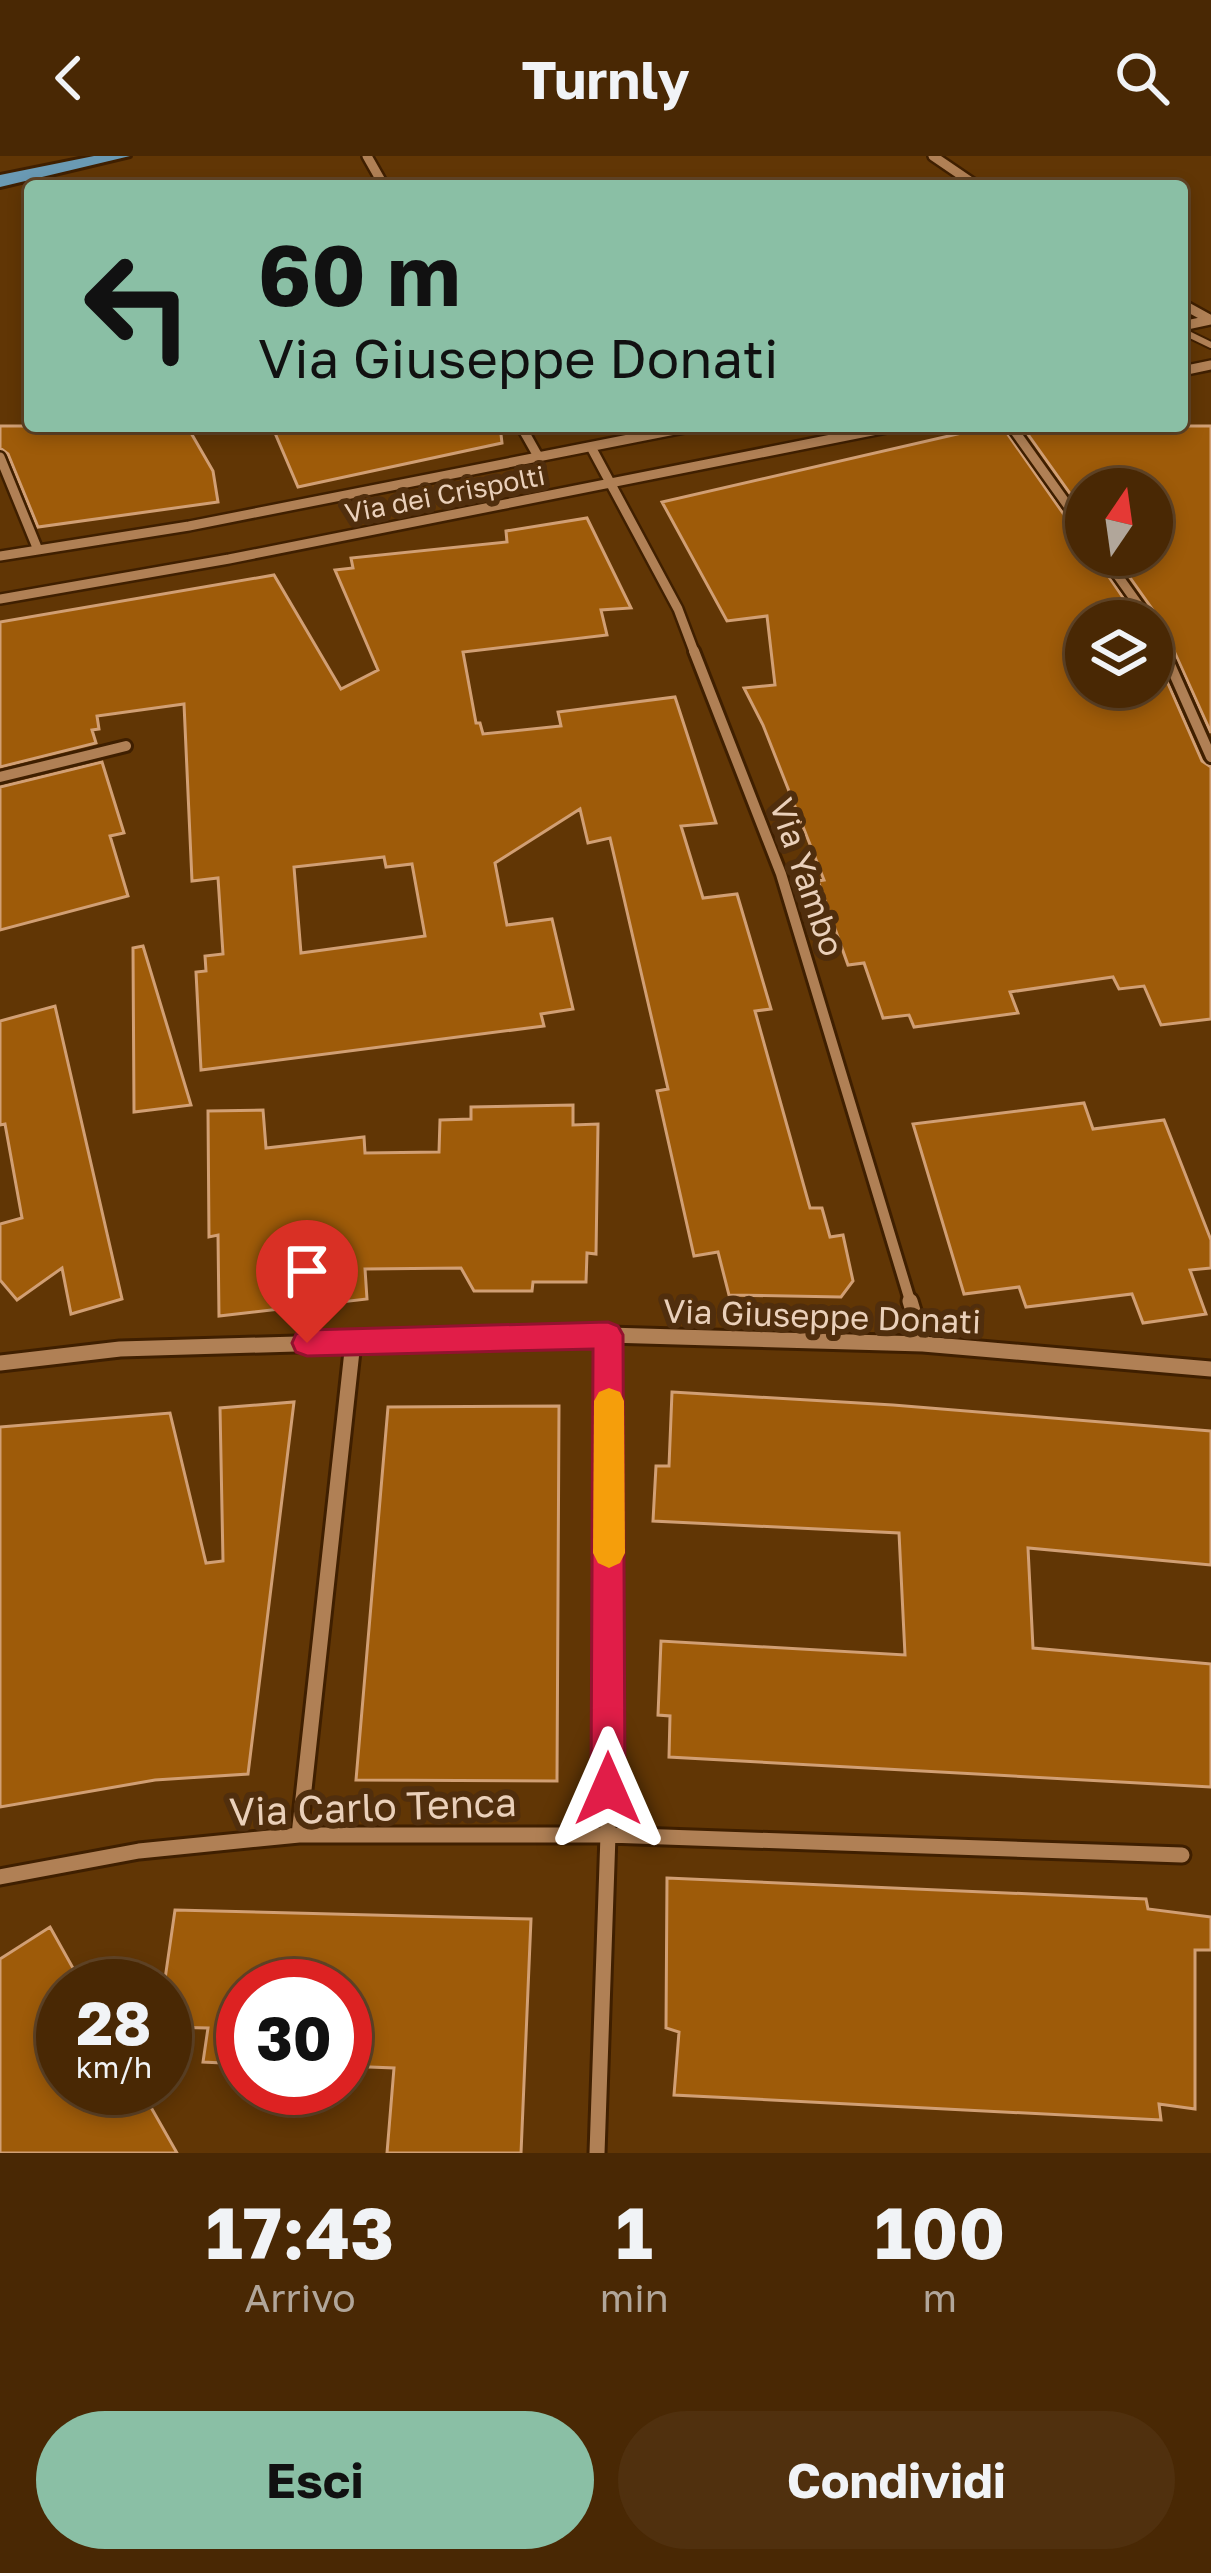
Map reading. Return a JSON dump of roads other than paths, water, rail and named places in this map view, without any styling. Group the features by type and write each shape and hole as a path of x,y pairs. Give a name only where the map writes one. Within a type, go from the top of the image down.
{"main road":[{"path":"0,181 122,156"}],"street":[{"path":"933,156 968,180"},
{"path":"524,432 539,458"},
{"name":"Via dei Crispolti","path":"0,556 665,432"},
{"name":"Via dei Crispolti","path":"0,599 867,432"},
{"path":"1015,432 1065,502"},
{"name":"Via Yambo","path":"591,447 678,609 781,874 923,1344"},
{"path":"0,457 38,550"},
{"path":"1173,672 1211,757"},
{"path":"0,777 126,746"},
{"path":"597,2153 608,1834 608,1335"},
{"name":"Via Giuseppe Donati","path":"0,1363 120,1349 608,1335 923,1344 1211,1369"},
{"path":"299,1835 353,1342"},
{"name":"Via Carlo Tenca","path":"0,1877 140,1851 299,1835 608,1834 1182,1855"}]}
